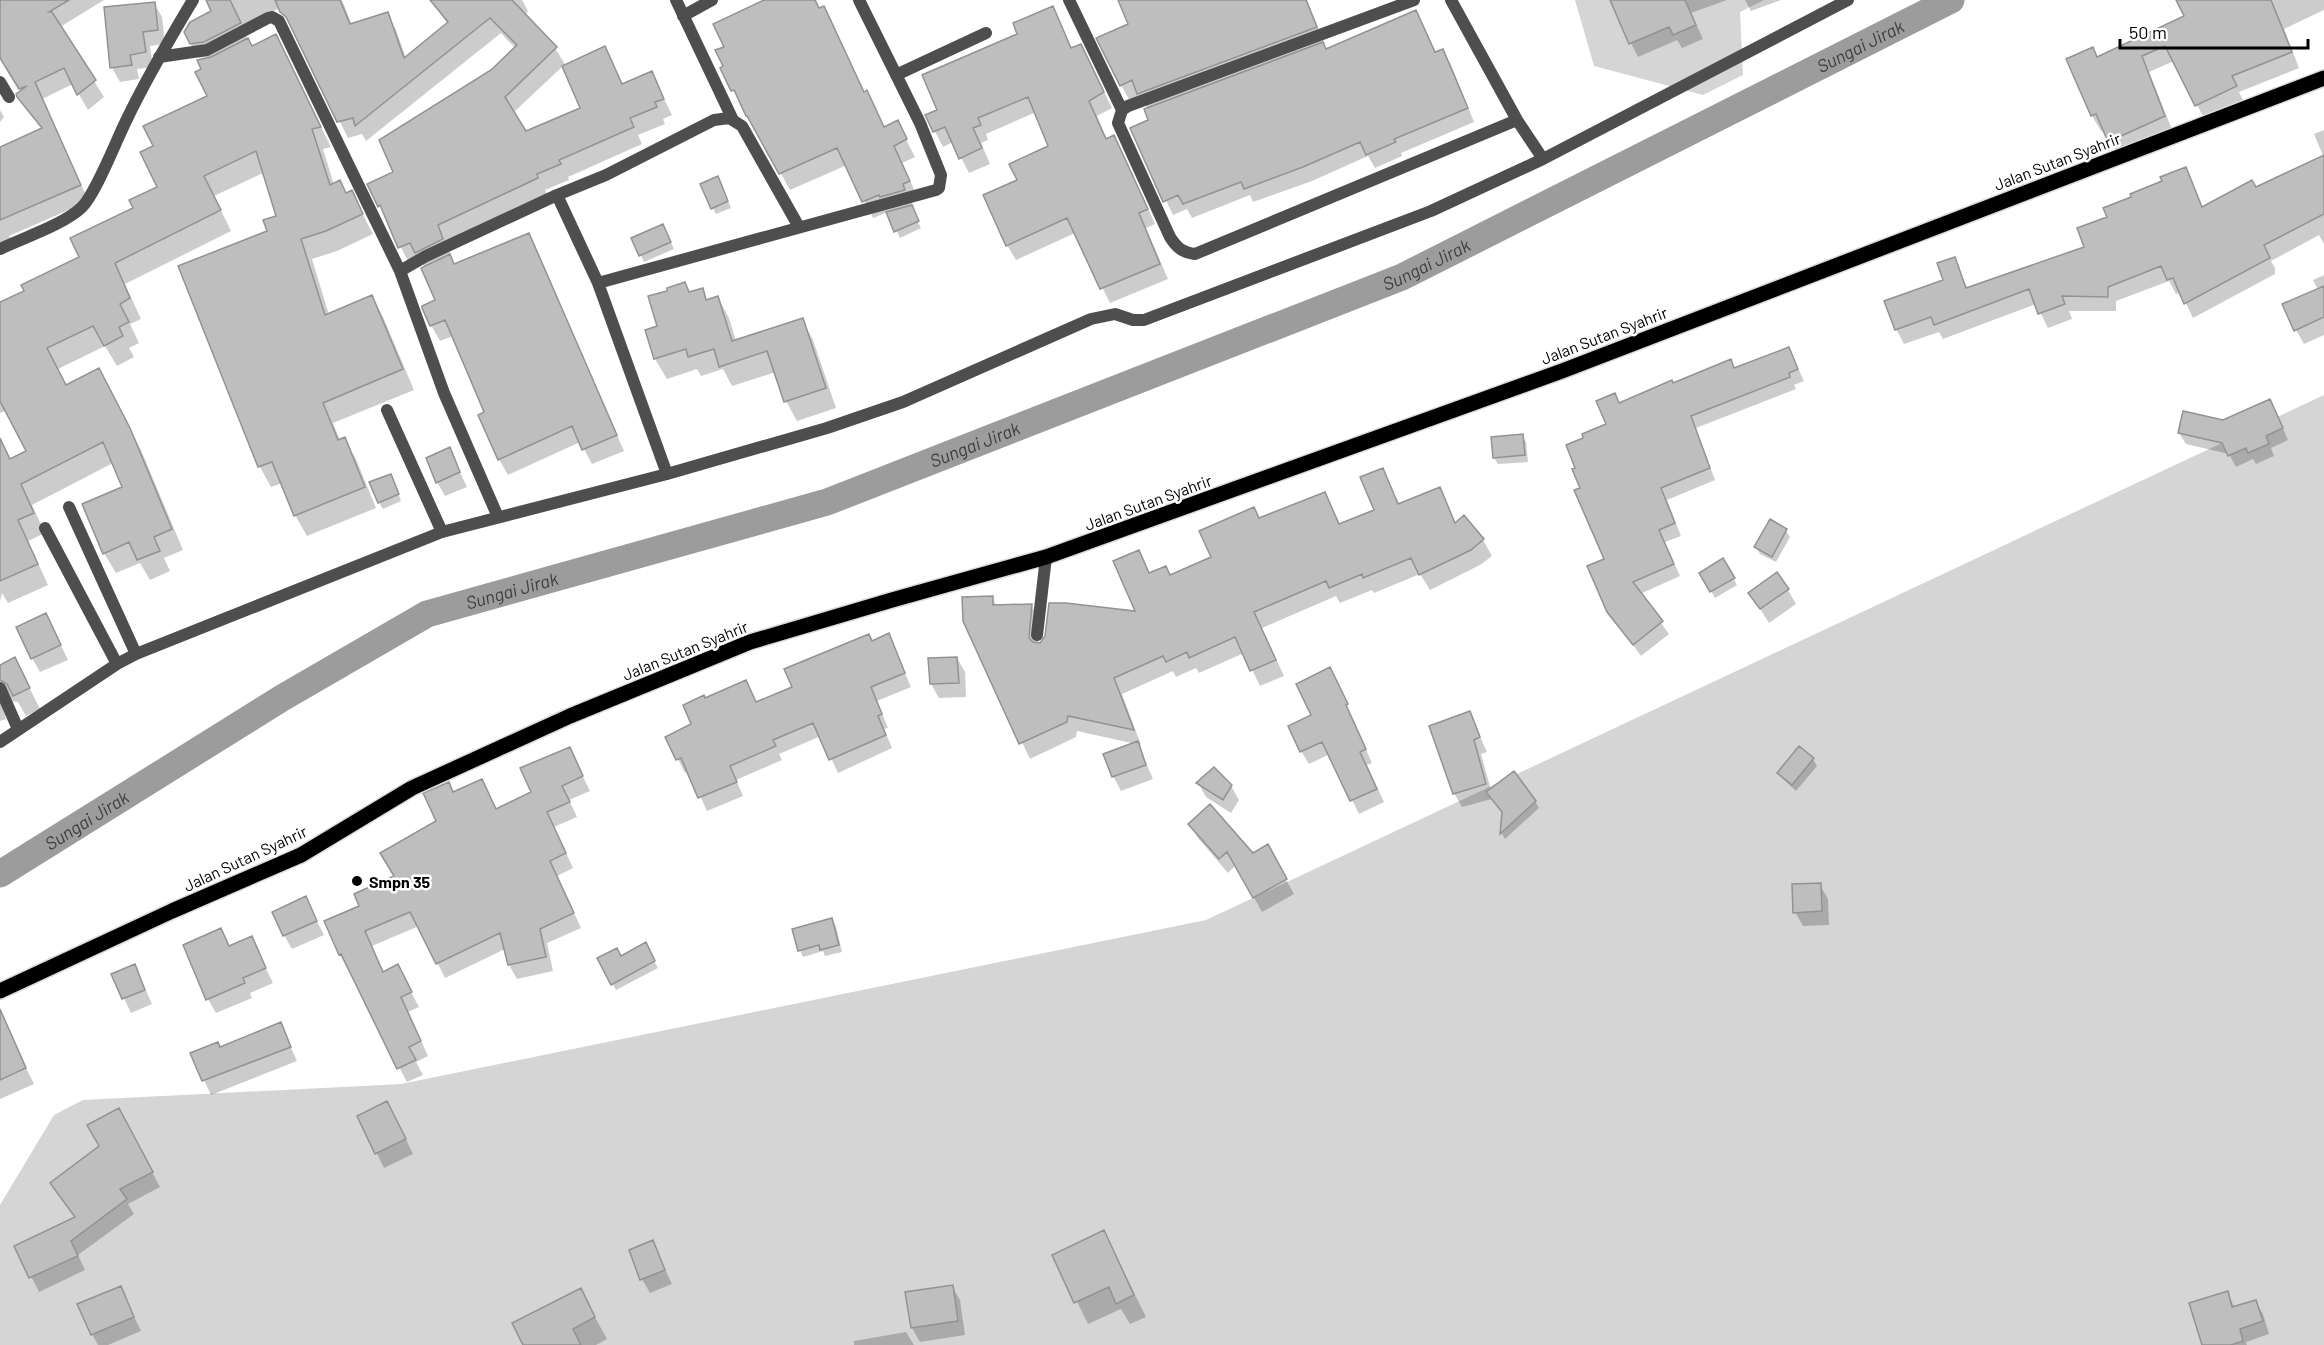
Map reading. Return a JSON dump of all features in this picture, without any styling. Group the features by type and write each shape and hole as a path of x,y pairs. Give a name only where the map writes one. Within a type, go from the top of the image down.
{"main road":[{"name":"Jalan Sutan Syahrir","path":"0,991 172,911 301,855 412,788 570,716 750,642 1046,557 1562,371 2324,78"}],"street":[{"path":"0,249 59,221 84,206 159,57 193,0"},
{"path":"676,0 733,120"},
{"path":"683,16 712,0"},
{"path":"598,283 693,259 939,188 941,175 920,123 859,0"},
{"path":"1069,0 1122,110 1118,123 1170,237 1185,253 1195,254 1517,120"},
{"path":"1122,110 1414,0"},
{"path":"1451,0 1517,120 1544,159"},
{"path":"0,742 117,664 136,654 441,532 668,474 827,428 903,402 1091,319 1115,314 1138,320 1166,312 1431,211 1544,159 1848,0"},
{"path":"159,57 207,50 268,18 272,17 279,21 400,271 444,393 498,517"},
{"path":"896,75 986,33"},
{"path":"0,82 9,98"},
{"path":"400,271 426,256 557,195 606,175 723,117 742,126 799,227"},
{"path":"557,195 598,283 668,474"},
{"path":"387,410 441,532"},
{"path":"69,507 136,654"},
{"path":"45,528 117,664"},
{"path":"1037,635 1046,557"},
{"path":"0,688 18,729"}],"shaded area":[{"path":"1575,0 1764,0 1740,12 1743,75 1703,95 1594,66"},
{"path":"2324,395 2324,1345 0,1345 0,1205 54,1115 83,1100 401,1084 1206,920"}],"building":[{"path":"0,0 69,0 49,12 52,12 96,80 77,95 64,68 35,82 81,185 0,220 0,147 42,128 17,97 16,94 27,86 19,89 0,58"},
{"path":"206,0 230,0 241,23 204,42 190,44 184,32 190,22 211,11"},
{"path":"275,0 340,0 350,24 388,12 404,58 448,22 430,0 512,0 557,47 505,97 526,131 580,108 562,66 605,46 622,84 652,71 664,99 655,102 657,107 630,118 634,127 559,160 561,164 537,174 538,178 438,225 443,239 415,253 410,243 398,248 380,205 378,207 367,184 393,172 379,140 491,70 517,45 490,18 355,126 353,118 337,122 286,17 280,12"},
{"path":"764,0 815,0 819,8 824,6 864,92 867,90 884,127 898,120 907,139 894,146 910,181 903,184 905,190 880,197 879,195 862,202 837,148 779,174 734,90 731,91 720,68 723,66 715,50 724,47 713,24"},
{"path":"1118,0 1306,0 1317,27 1137,94 1132,80 1120,86 1096,38 1128,24"},
{"path":"1610,0 1685,0 1696,25 1673,35 1669,27 1629,44"},
{"path":"2176,0 2271,0 2292,52 2232,76 2237,86 2195,106 2165,46 2142,56 2165,116 2108,142 2096,114 2091,116 2066,59 2093,47 2097,57 2184,16"},
{"path":"155,2 158,30 143,32 146,52 130,55 132,65 110,68 104,7"},
{"path":"1053,6 1071,48 1081,44 1104,92 1089,101 1106,139 1114,135 1148,209 1139,213 1160,264 1100,289 1067,218 1006,246 983,195 1017,180 1009,164 1048,146 1028,97 978,118 981,125 973,128 982,148 959,159 945,127 933,132 925,115 937,110 922,75 1017,34 1013,23"},
{"path":"1416,10 1435,52 1443,49 1468,108 1394,139 1396,142 1366,155 1360,142 1244,189 1241,182 1183,204 1178,195 1163,202 1130,128 1148,120 1144,109 1323,42 1326,49"},
{"path":"276,34 321,127 312,129 330,185 340,180 346,193 352,190 363,214 326,231 301,239 325,315 372,295 403,369 323,403 338,440 345,437 365,487 294,516 272,462 258,467 178,266 267,231 263,220 276,216 256,151 204,176 221,210 115,263 130,298 120,304 129,322 119,327 123,336 104,346 93,326 47,348 66,385 99,368 130,428 172,529 154,537 160,551 137,560 129,542 103,554 82,504 122,487 103,442 21,484 34,513 18,520 38,564 0,581 0,438 10,459 26,451 0,401 0,302 24,291 21,285 79,257 70,238 133,208 129,200 157,187 140,152 153,146 143,126 207,96 195,72 201,69 197,60 211,57 248,38 252,46"},
{"path":"2324,155 2324,214 2264,245 2270,258 2184,304 2173,278 2167,280 2161,266 2108,287 2108,297 2062,296 2065,304 2038,314 2029,289 1934,325 1931,317 1895,330 1884,301 1943,280 1937,263 1955,257 1966,288 2084,247 2077,228 2107,217 2103,208 2162,181 2160,177 2186,167 2202,207 2252,180 2256,187"},
{"path":"718,176 728,201 711,209 700,184"},
{"path":"912,205 919,221 894,232 886,212"},
{"path":"663,224 671,242 639,256 631,238"},
{"path":"529,233 617,435 582,450 572,426 498,460 478,415 484,412 445,320 430,326 422,308 435,300 421,268 450,254 454,264"},
{"path":"685,282 689,292 703,288 706,300 718,296 732,341 803,318 826,388 784,402 767,351 719,367 714,349 688,357 686,349 654,359 645,330 657,326 648,296 667,291 667,288"},
{"path":"2324,286 2324,317 2294,331 2282,304"},
{"path":"1789,347 1798,369 1789,373 1790,377 1691,416 1710,468 1661,488 1675,523 1659,530 1674,564 1633,582 1663,621 1633,645 1607,612 1587,566 1604,559 1574,490 1580,488 1566,445 1583,438 1582,434 1606,424 1596,401 1615,393 1619,403 1672,380 1673,383 1731,359 1734,368"},
{"path":"2270,399 2283,428 2266,436 2269,444 2248,453 2246,448 2228,456 2222,443 2178,433 2183,411 2223,420"},
{"path":"1523,434 1525,455 1493,458 1491,437"},
{"path":"450,447 460,472 436,483 426,458"},
{"path":"1383,468 1398,504 1440,487 1455,523 1464,515 1484,539 1471,550 1419,575 1411,558 1363,578 1362,574 1329,588 1326,581 1254,612 1276,660 1250,671 1235,637 1189,658 1187,652 1166,662 1163,656 1114,678 1134,730 1068,716 1067,722 1019,744 963,621 962,597 993,596 993,605 1032,604 1029,638 1033,642 1040,643 1045,636 1049,603 1135,611 1113,561 1139,550 1149,573 1166,566 1170,575 1211,557 1199,531 1254,507 1259,518 1325,492 1339,524 1374,510 1360,477"},
{"path":"391,474 399,494 378,503 369,482"},
{"path":"1770,519 1787,529 1772,557 1754,547"},
{"path":"1723,558 1735,578 1710,592 1699,573"},
{"path":"1777,572 1789,589 1760,609 1748,593"},
{"path":"46,613 61,645 31,659 16,627"},
{"path":"889,633 905,673 871,687 882,714 878,716 886,735 829,760 813,723 773,740 776,746 730,766 737,782 698,798 681,758 676,760 665,737 691,724 683,705 746,680 756,702 792,687 784,669 869,634 872,641"},
{"path":"15,657 30,688 13,696 7,684 0,680 0,665"},
{"path":"957,657 959,683 930,684 928,658"},
{"path":"1330,667 1366,749 1360,752 1377,789 1350,801 1322,742 1300,752 1288,726 1311,715 1296,684"},
{"path":"1470,711 1480,737 1474,740 1486,784 1453,794 1429,726"},
{"path":"1138,741 1146,765 1112,777 1103,754"},
{"path":"1799,746 1814,758 1792,785 1777,773"},
{"path":"570,747 583,776 562,786 570,802 547,812 566,853 550,861 574,913 540,929 546,957 508,965 500,933 436,964 410,912 365,931 383,972 398,964 412,992 401,997 421,1041 409,1047 416,1060 397,1069 324,921 359,906 354,894 394,876 380,853 436,821 423,793 449,782 453,792 482,779 496,809 531,792 520,768"},
{"path":"1214,767 1232,785 1223,800 1196,783"},
{"path":"1514,771 1536,801 1500,834 1502,812 1486,792"},
{"path":"1210,804 1253,853 1268,844 1287,879 1253,898 1227,852 1219,859 1188,824"},
{"path":"1821,883 1822,911 1793,913 1792,884"},
{"path":"306,896 317,921 283,936 272,912"},
{"path":"832,918 839,945 820,950 819,945 798,951 792,929"},
{"path":"221,928 229,946 252,936 266,968 243,978 245,983 206,1000 183,945"},
{"path":"646,942 655,961 611,985 597,958 617,948 621,956"},
{"path":"135,964 145,990 122,999 111,974"},
{"path":"0,1009 26,1068 0,1080"},
{"path":"281,1022 291,1047 202,1081 190,1053 218,1042 220,1047"},
{"path":"387,1101 406,1139 375,1154 357,1116"},
{"path":"119,1108 153,1172 120,1189 127,1199 71,1241 78,1256 29,1278 14,1246 75,1217 50,1183 99,1146 87,1125"},
{"path":"1104,1230 1134,1295 1116,1304 1109,1287 1074,1303 1052,1255"},
{"path":"653,1240 665,1270 640,1280 629,1250"},
{"path":"953,1285 958,1321 911,1328 905,1292"},
{"path":"121,1286 134,1317 91,1335 77,1304"},
{"path":"581,1288 595,1317 573,1329 581,1345 523,1345 512,1323"},
{"path":"2228,1291 2232,1307 2256,1300 2263,1321 2240,1329 2243,1341 2231,1345 2202,1345 2189,1303"}],"waterway":[{"name":"Sungai Jirak","path":"0,874 282,698 427,614 827,502 1402,277 1951,0"}],"place":[{"name":"Smpn 35","path":"357,881"}]}
